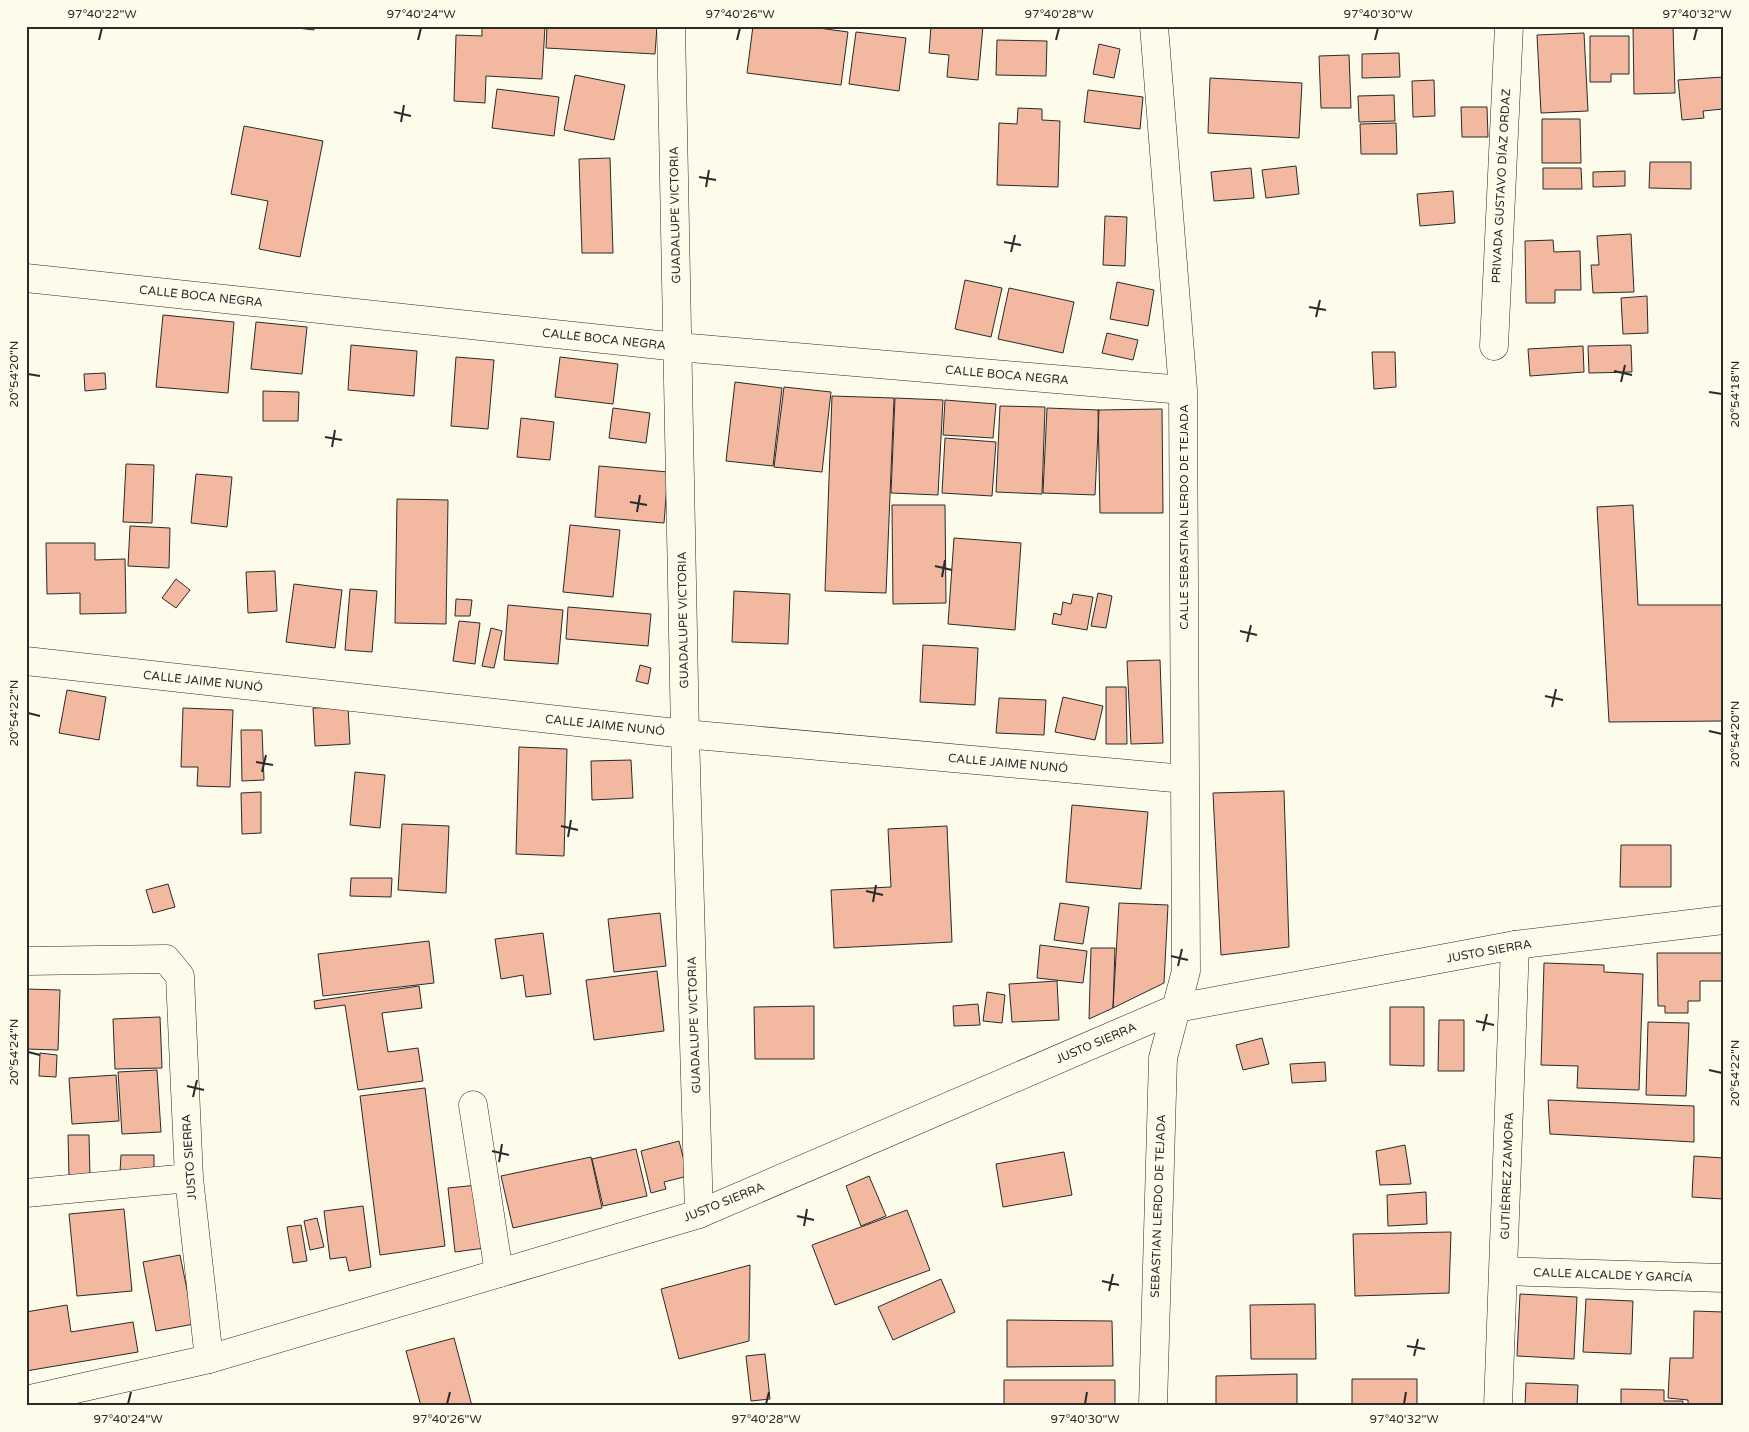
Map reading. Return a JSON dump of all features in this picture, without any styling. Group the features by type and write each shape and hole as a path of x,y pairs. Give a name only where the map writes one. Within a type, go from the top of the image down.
{"street":[{"name":"GUADALUPE VICTORIA","path":"671,26 685,734 699,1214"},
{"name":"CALLE SEBASTIAN LERDO DE TEJADA","path":"1154,26 1183,390 1186,971 1176,1008"},
{"name":"PRIVADA GUSTAVO DÍAZ ORDAZ","path":"1494,346 1509,26"},
{"name":"CALLE BOCA NEGRA","path":"26,278 678,347 1183,390"},
{"name":"CALLE JAIME NUNÓ","path":"26,662 685,734 1185,779"},
{"name":"JUSTO SIERRA","path":"26,1400 209,1359 699,1214 1176,1008 1515,945 1723,920"},
{"name":"GUTIÉRREZ ZAMORA","path":"1498,1406 1515,945"},
{"name":"JUSTO SIERRA","path":"26,961 166,959 180,976 189,1178 209,1359"},
{"name":"SEBASTIAN LERDO DE TEJADA","path":"1153,1406 1162,1058 1176,1008"},
{"path":"473,1105 499,1273"},
{"path":"26,1193 189,1178"},
{"name":"CALLE ALCALDE Y GARCÍA","path":"1503,1271 1723,1278"}],"building":[{"path":"281,26 314,26 314,30"},
{"path":"482,26 545,26 542,79 486,76 485,103 454,101 456,35 482,36"},
{"path":"547,26 657,26 655,54 546,48"},
{"path":"753,26 804,26 848,32 841,85 747,73"},
{"path":"931,26 983,26 978,80 947,77 949,55 929,53"},
{"path":"1633,26 1673,26 1675,93 1634,94"},
{"path":"856,32 906,38 899,91 849,84"},
{"path":"1584,33 1588,111 1541,113 1537,35"},
{"path":"1590,36 1629,36 1629,74 1611,74 1611,82 1590,82"},
{"path":"997,40 1047,41 1046,76 996,75"},
{"path":"1099,44 1120,49 1114,78 1093,74"},
{"path":"1399,53 1400,77 1362,78 1362,54"},
{"path":"1349,55 1351,108 1321,108 1319,56"},
{"path":"575,75 625,85 614,140 564,130"},
{"path":"1723,77 1723,109 1703,111 1704,118 1682,120 1678,80"},
{"path":"1210,78 1302,83 1299,138 1208,133"},
{"path":"1434,80 1435,116 1413,117 1412,81"},
{"path":"497,89 559,97 554,136 492,128"},
{"path":"1088,90 1143,97 1140,129 1084,122"},
{"path":"1394,95 1395,121 1359,122 1358,96"},
{"path":"1461,107 1487,107 1488,137 1462,137"},
{"path":"1018,108 1042,109 1042,120 1060,121 1058,187 997,185 999,123 1017,124"},
{"path":"1542,119 1580,119 1581,163 1542,163"},
{"path":"1396,123 1397,154 1361,154 1360,124"},
{"path":"244,126 323,141 300,257 259,249 268,201 231,194"},
{"path":"610,158 613,253 582,253 579,159"},
{"path":"1650,162 1691,162 1691,189 1649,188"},
{"path":"1296,166 1299,194 1266,198 1262,170"},
{"path":"1251,168 1254,198 1214,201 1211,172"},
{"path":"1543,168 1581,168 1582,189 1543,189"},
{"path":"1625,171 1625,186 1593,187 1593,172"},
{"path":"1453,191 1455,223 1420,226 1417,194"},
{"path":"1105,216 1127,217 1125,266 1103,265"},
{"path":"1631,234 1634,292 1593,293 1591,265 1599,265 1597,236"},
{"path":"1553,240 1554,252 1580,251 1581,290 1555,290 1555,303 1526,303 1525,241"},
{"path":"965,280 1002,288 991,337 955,329"},
{"path":"1117,282 1154,290 1148,326 1110,319"},
{"path":"1009,288 1074,302 1063,353 998,339"},
{"path":"1647,296 1648,333 1623,334 1621,298"},
{"path":"163,315 234,322 228,393 156,387"},
{"path":"256,322 307,327 302,374 251,369"},
{"path":"1107,333 1138,340 1133,360 1102,353"},
{"path":"351,345 417,351 414,396 348,390"},
{"path":"1631,345 1632,372 1589,373 1588,346"},
{"path":"1583,346 1584,372 1530,376 1528,349"},
{"path":"1372,352 1395,352 1396,387 1374,389"},
{"path":"456,357 494,360 488,429 451,426"},
{"path":"560,357 618,364 613,404 555,397"},
{"path":"105,373 106,389 85,391 84,374"},
{"path":"735,382 782,388 773,466 726,461"},
{"path":"784,387 831,392 822,472 774,467"},
{"path":"263,391 299,392 298,421 263,421"},
{"path":"832,396 894,398 886,593 825,591"},
{"path":"895,398 943,400 938,495 891,493"},
{"path":"945,400 996,404 993,438 943,435"},
{"path":"1000,406 1045,407 1042,494 996,492"},
{"path":"613,408 650,413 646,443 609,438"},
{"path":"1047,408 1099,410 1095,495 1043,493"},
{"path":"1162,409 1163,513 1100,513 1098,410"},
{"path":"521,418 554,422 550,460 517,457"},
{"path":"945,438 996,442 992,496 942,493"},
{"path":"126,464 154,465 152,523 123,522"},
{"path":"599,466 668,472 664,523 595,517"},
{"path":"196,474 232,477 227,527 191,523"},
{"path":"397,499 448,500 446,624 395,623"},
{"path":"892,505 945,505 946,603 893,604"},
{"path":"1633,505 1638,605 1723,605 1723,721 1609,722 1597,507"},
{"path":"570,525 620,530 613,597 563,592"},
{"path":"130,526 170,528 169,568 128,566"},
{"path":"954,538 1021,543 1015,630 948,624"},
{"path":"46,543 95,543 95,560 125,559 126,613 80,614 80,593 47,594"},
{"path":"275,571 277,611 248,613 246,572"},
{"path":"176,579 190,590 176,608 162,598"},
{"path":"294,584 342,590 335,648 286,642"},
{"path":"350,589 377,591 372,652 345,650"},
{"path":"734,591 790,594 788,644 732,642"},
{"path":"1098,593 1112,596 1106,628 1091,626"},
{"path":"1073,594 1093,597 1087,630 1052,624 1054,613 1061,615 1063,602 1071,604"},
{"path":"456,599 472,600 470,616 455,616"},
{"path":"508,605 563,610 558,664 504,660"},
{"path":"568,607 651,614 648,646 566,639"},
{"path":"459,621 480,623 475,664 453,661"},
{"path":"491,628 502,631 494,668 482,666"},
{"path":"923,645 978,648 975,705 920,702"},
{"path":"1160,660 1163,743 1131,744 1127,661"},
{"path":"640,665 651,668 648,684 636,681"},
{"path":"1106,687 1126,687 1127,744 1106,744"},
{"path":"67,690 106,697 99,740 59,733"},
{"path":"1063,697 1103,706 1095,740 1055,732"},
{"path":"999,698 1046,700 1044,735 996,733"},
{"path":"348,707 350,744 315,746 313,708"},
{"path":"183,708 233,710 230,787 197,786 198,767 181,767"},
{"path":"241,730 262,730 264,780 242,781"},
{"path":"519,747 567,749 564,856 516,854"},
{"path":"631,760 633,798 592,800 591,761"},
{"path":"355,772 385,775 380,828 350,825"},
{"path":"1284,791 1289,947 1221,955 1213,793"},
{"path":"261,792 261,833 242,834 241,793"},
{"path":"1072,805 1148,812 1141,889 1066,882"},
{"path":"402,824 449,826 446,893 398,890"},
{"path":"947,826 952,942 834,948 831,890 891,887 888,829"},
{"path":"1621,845 1671,845 1671,887 1620,887"},
{"path":"351,878 392,878 391,897 350,896"},
{"path":"168,884 175,907 153,913 146,890"},
{"path":"1060,903 1089,907 1083,944 1054,940"},
{"path":"1119,903 1168,905 1164,983 1113,1008"},
{"path":"660,913 666,966 614,972 608,919"},
{"path":"543,933 551,994 526,997 523,975 501,979 495,939"},
{"path":"429,941 434,983 323,996 318,954"},
{"path":"1040,945 1087,951 1083,983 1037,978"},
{"path":"1091,948 1115,948 1113,1008 1089,1019"},
{"path":"1657,953 1722,953 1722,981 1700,981 1700,1001 1688,1001 1688,1013 1665,1013 1665,1006 1658,1006"},
{"path":"1544,963 1604,965 1604,972 1643,974 1639,1090 1577,1088 1578,1066 1541,1065"},
{"path":"657,971 664,1031 594,1040 586,980"},
{"path":"1057,981 1059,1020 1012,1022 1009,984"},
{"path":"419,986 422,1008 382,1013 388,1052 418,1048 423,1081 358,1090 345,1005 315,1009 314,1001"},
{"path":"26,989 60,990 58,1050 26,1049"},
{"path":"987,992 1005,995 1002,1023 983,1021"},
{"path":"978,1004 980,1025 954,1026 953,1006"},
{"path":"814,1006 814,1059 755,1059 754,1007"},
{"path":"1390,1007 1424,1007 1424,1066 1390,1065"},
{"path":"160,1017 162,1068 115,1069 113,1019"},
{"path":"1439,1020 1464,1020 1464,1071 1438,1071"},
{"path":"1648,1022 1689,1023 1686,1096 1646,1095"},
{"path":"1262,1038 1269,1064 1243,1070 1236,1045"},
{"path":"40,1053 57,1055 56,1077 39,1076"},
{"path":"1325,1062 1326,1081 1292,1083 1290,1064"},
{"path":"157,1070 161,1132 122,1134 118,1072"},
{"path":"116,1075 119,1121 72,1124 69,1078"},
{"path":"425,1088 445,1246 380,1255 360,1096"},
{"path":"1548,1100 1694,1106 1694,1142 1550,1134"},
{"path":"68,1135 89,1135 90,1176 69,1176"},
{"path":"679,1141 688,1176 664,1182 666,1189 651,1193 641,1151"},
{"path":"1405,1145 1411,1184 1380,1185 1376,1151"},
{"path":"636,1149 647,1196 603,1206 592,1159"},
{"path":"1064,1152 1072,1195 1003,1207 996,1164"},
{"path":"121,1155 154,1155 154,1172 120,1172"},
{"path":"1694,1156 1723,1158 1723,1199 1692,1197"},
{"path":"591,1157 602,1208 513,1228 501,1176"},
{"path":"869,1176 886,1216 861,1226 846,1186"},
{"path":"478,1185 485,1248 455,1252 448,1188"},
{"path":"1426,1192 1427,1224 1388,1226 1387,1195"},
{"path":"363,1206 371,1267 349,1271 346,1257 330,1259 324,1211"},
{"path":"124,1209 132,1291 77,1296 69,1214"},
{"path":"907,1210 930,1270 835,1305 812,1245"},
{"path":"317,1218 324,1247 310,1250 304,1221"},
{"path":"301,1225 307,1261 293,1263 287,1227"},
{"path":"1451,1232 1449,1293 1355,1296 1353,1234"},
{"path":"180,1255 194,1324 156,1331 143,1262"},
{"path":"750,1265 749,1341 679,1359 661,1289"},
{"path":"941,1279 955,1312 893,1340 878,1307"},
{"path":"1520,1294 1577,1297 1574,1359 1517,1356"},
{"path":"1586,1299 1633,1301 1631,1354 1583,1352"},
{"path":"1315,1304 1316,1359 1251,1359 1250,1305"},
{"path":"67,1305 71,1332 133,1322 138,1352 26,1371 26,1312"},
{"path":"1694,1311 1723,1312 1723,1406 1688,1406 1688,1400 1668,1398 1670,1358 1693,1358"},
{"path":"1007,1320 1112,1321 1113,1366 1007,1367"},
{"path":"454,1338 472,1406 421,1406 406,1351"},
{"path":"765,1354 770,1399 751,1401 746,1356"},
{"path":"1297,1374 1297,1406 1216,1406 1216,1376"},
{"path":"1352,1379 1417,1379 1417,1406 1352,1406"},
{"path":"1004,1380 1115,1380 1115,1406 1004,1406"},
{"path":"1526,1383 1578,1385 1577,1406 1525,1406"},
{"path":"1621,1389 1664,1390 1664,1401 1683,1401 1683,1406 1621,1406"}]}
